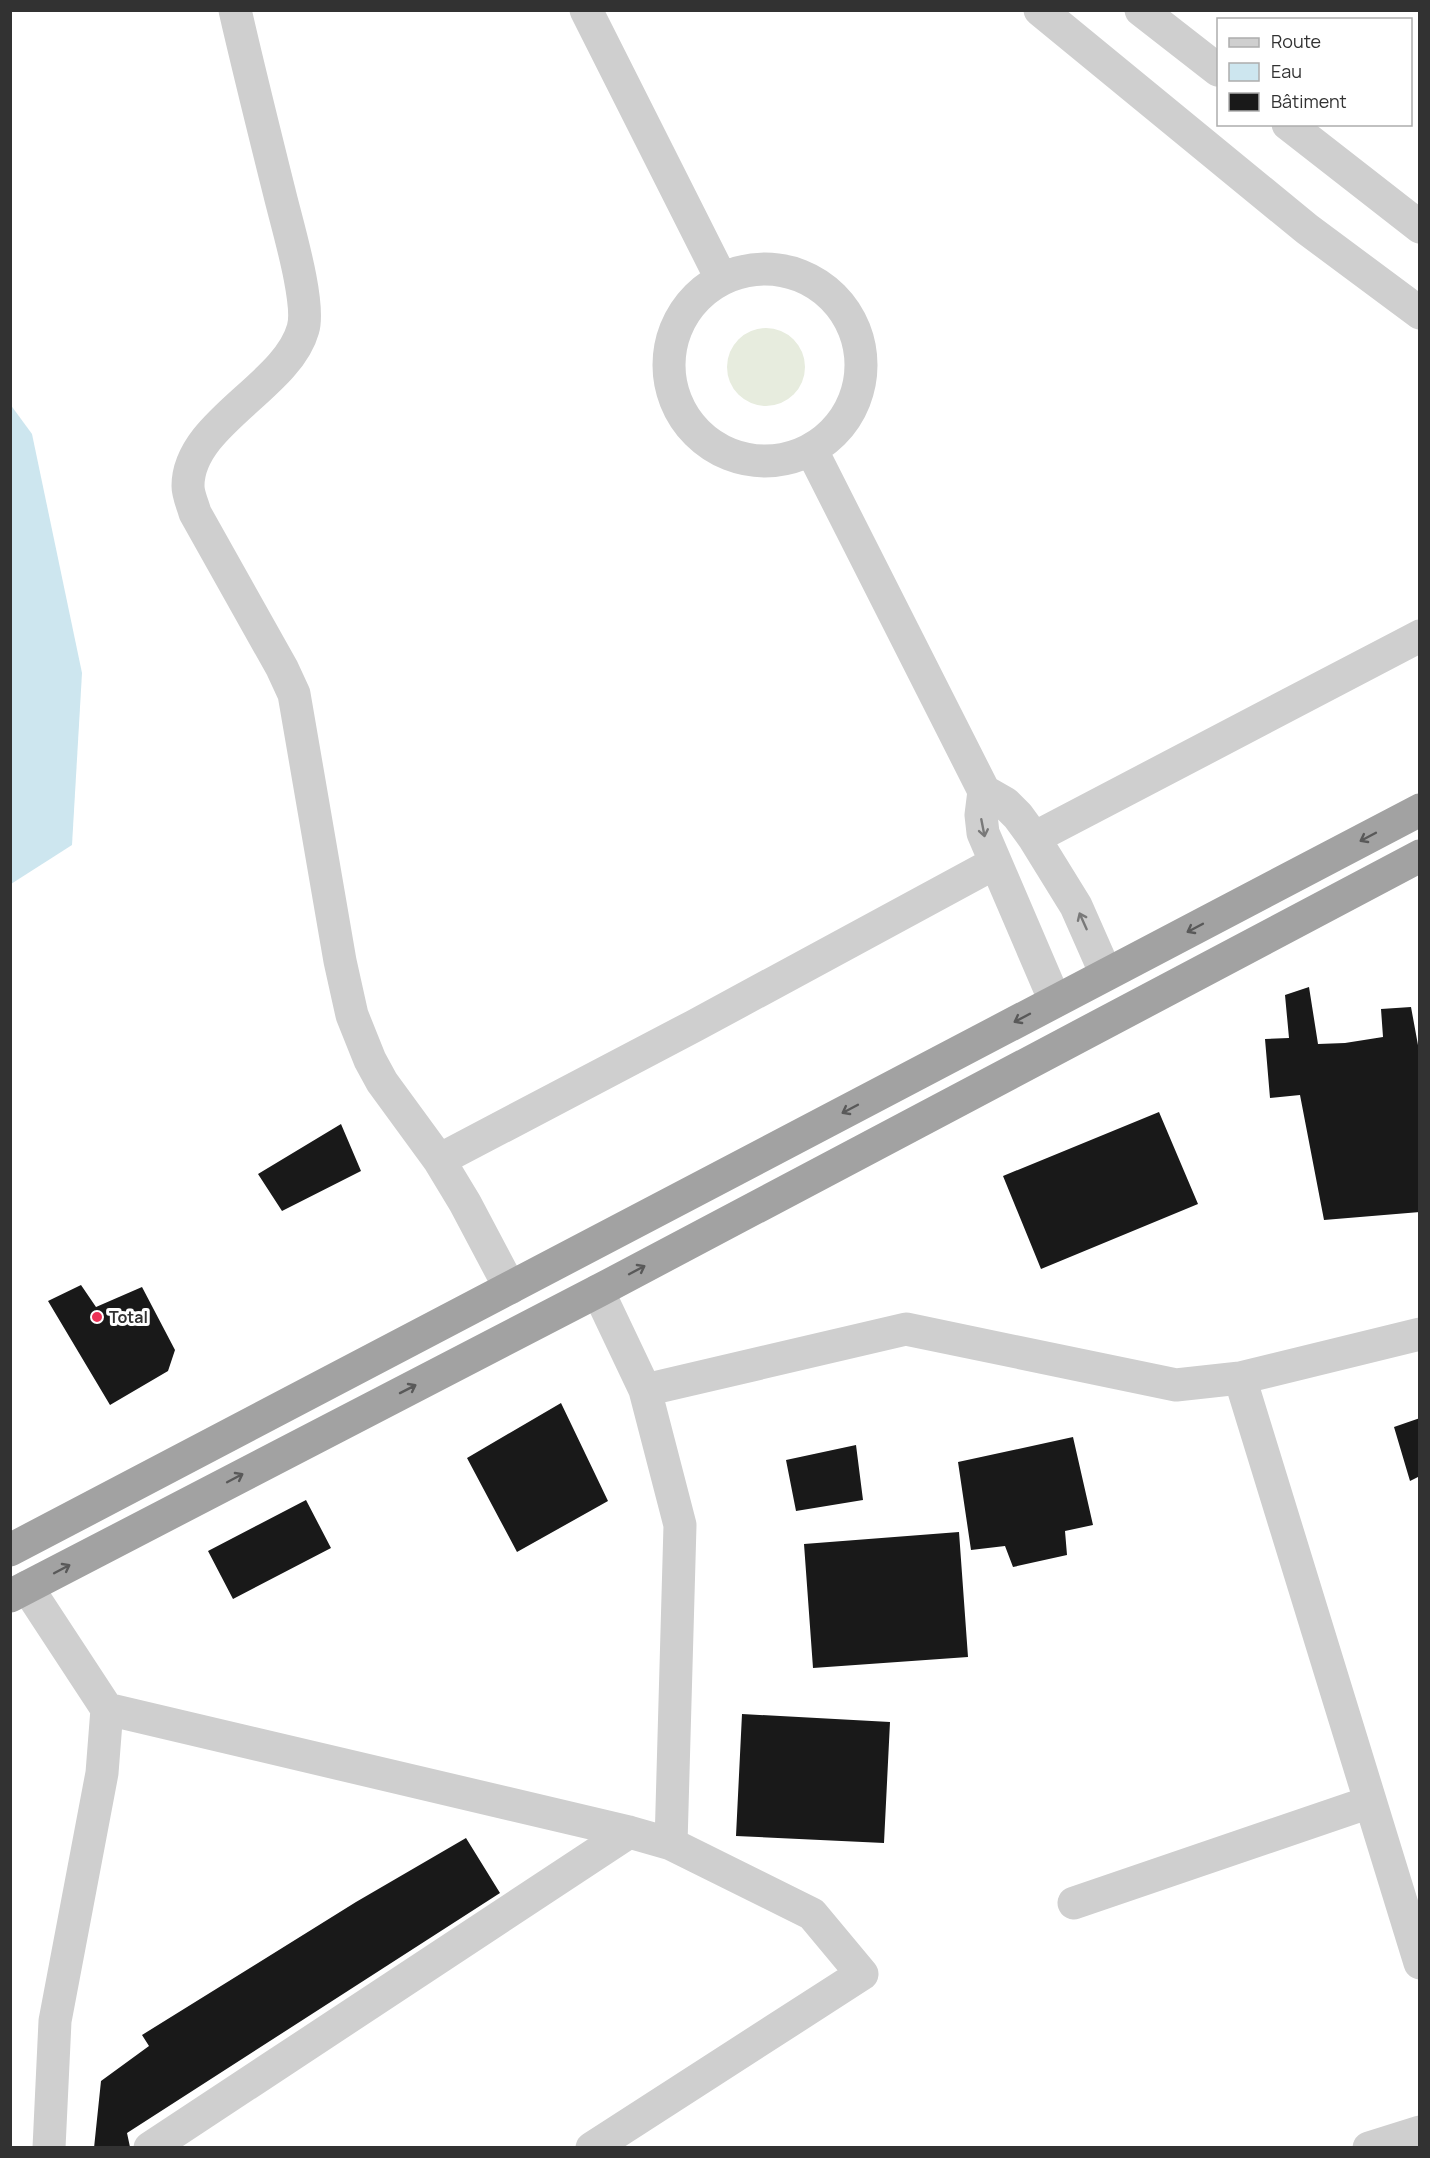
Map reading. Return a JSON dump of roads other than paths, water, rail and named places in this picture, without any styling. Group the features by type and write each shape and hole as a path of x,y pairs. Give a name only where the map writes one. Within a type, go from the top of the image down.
{"highway":[{"path":"10,1550 1419,810"},
{"path":"19,1592 598,1291 1419,855"}],"street":[{"path":"235,10 305,304 304,327 297,346 201,445 190,469 188,489 195,513 282,668 294,694 340,961 352,1015 370,1060 382,1083 439,1160 465,1203 510,1288"},
{"path":"586,10 721,278"},
{"path":"1040,10 1307,229 1419,313"},
{"path":"1141,10 1217,69"},
{"path":"1291,126 1419,227"},
{"path":"754,267 787,269 818,283 843,307 857,338 860,373 852,406 832,435 812,451 777,462 747,461 720,451 696,432 679,408 670,379 671,348 680,320 698,295 721,278 754,267"},
{"path":"812,451 984,791 1005,803 1034,838 1076,906 1107,974"},
{"path":"1034,838 1419,636"},
{"path":"984,791 981,815 983,833 1055,1001"},
{"path":"439,1160 694,1026 995,863"},
{"path":"598,1291 645,1390 680,1525 670,1844"},
{"path":"645,1390 906,1329 1176,1384 1240,1378 1419,1334"},
{"path":"1240,1378 1419,1963"},
{"path":"19,1592 107,1709 629,1832 670,1844 812,1914 862,1974 592,2148"},
{"path":"49,2148 55,2021 102,1773 107,1709"},
{"path":"1074,1903 1370,1802"},
{"path":"150,2148 629,1832"},
{"path":"1369,2148 1419,2132"}],"water":[{"path":"10,404 32,434 82,673 72,845 11,884"}],"place":[{"name":"Total","path":"97,1317"}]}
